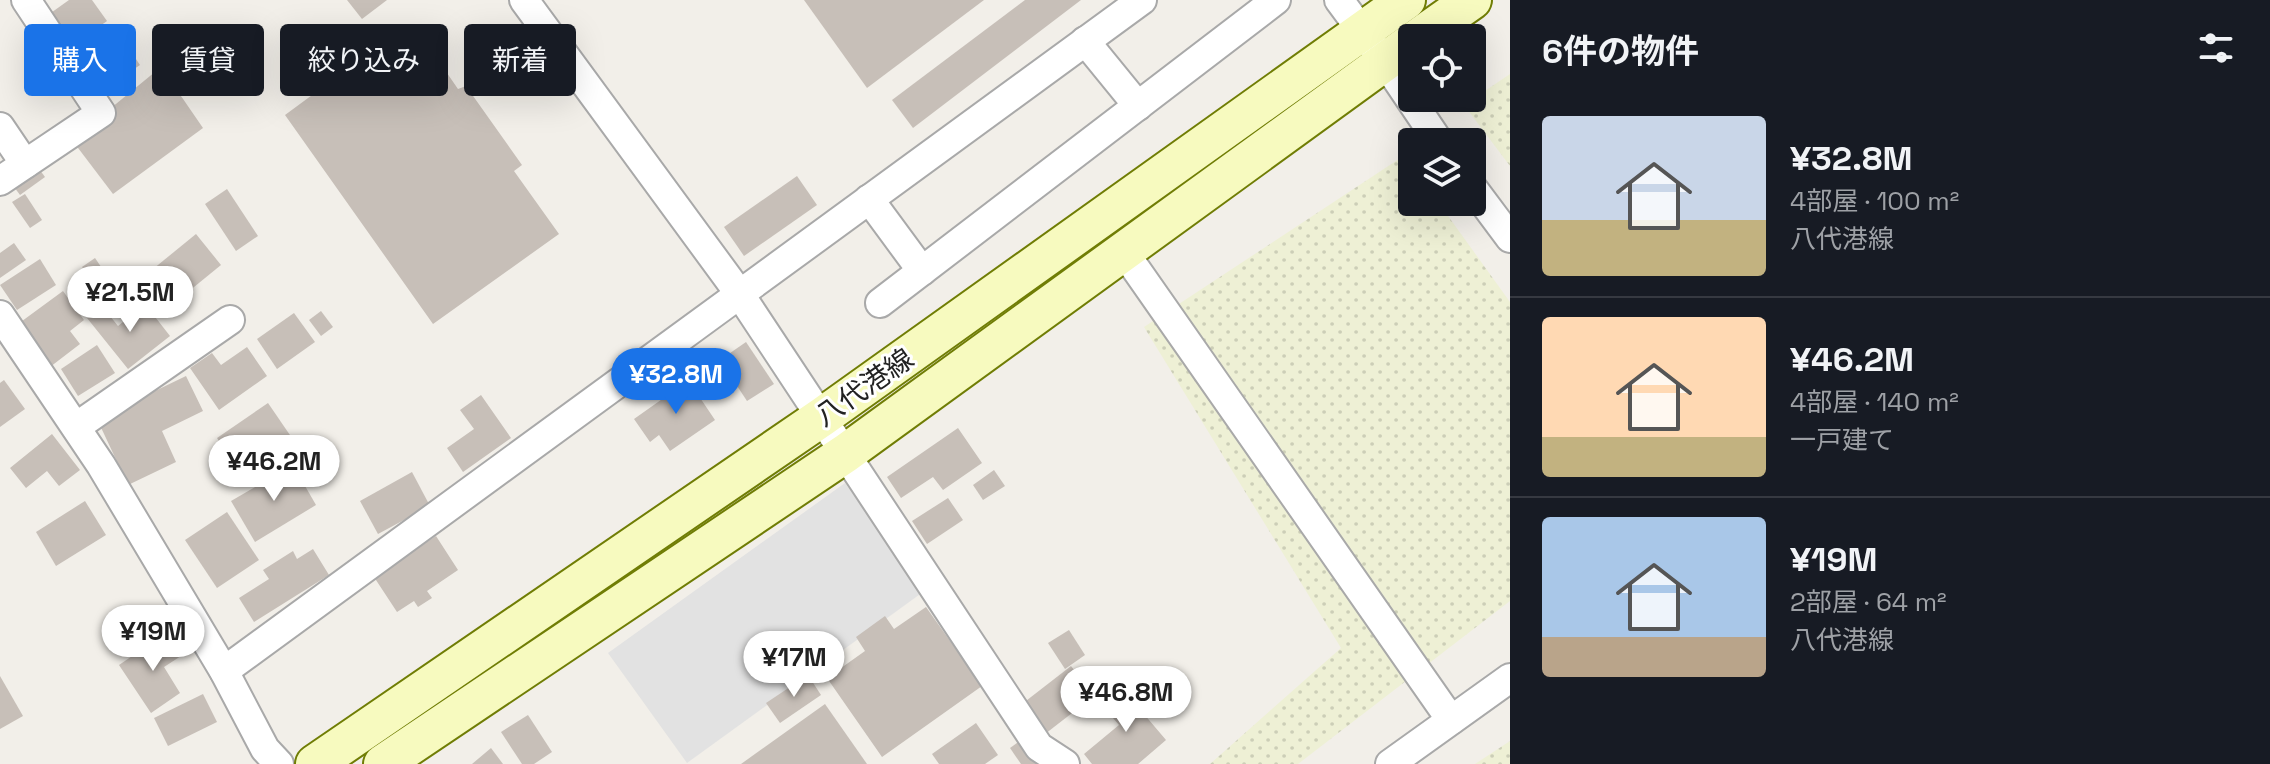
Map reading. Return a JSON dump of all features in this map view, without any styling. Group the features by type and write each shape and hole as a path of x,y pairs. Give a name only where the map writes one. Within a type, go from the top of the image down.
{"main road":[{"name":"八代港線","path":"315,764 822,417 1406,0"},
{"path":"1438,24 1472,0"},
{"name":"八代港線","path":"383,764 846,453 1398,52"}],"street":[{"path":"0,181 101,113 26,0"},
{"path":"524,0 739,293 1039,747 1065,764"},
{"path":"224,671 1142,0"},
{"path":"880,303 1276,0"},
{"path":"1339,0 1362,32 1398,52"},
{"path":"1085,41 1138,106"},
{"path":"0,127 25,164"},
{"path":"869,199 922,271"},
{"path":"1486,206 1510,238"},
{"path":"1124,252 1451,720"},
{"path":"0,315 101,465 224,671 265,749 279,764"},
{"path":"76,427 230,320"},
{"path":"1390,764 1510,678"}],"green space":[{"path":"1510,74 1510,166 1486,134 1486,128 1481,128 1469,112 1486,112 1486,90"},
{"path":"1398,160 1398,216 1448,216 1510,302 1510,601 1298,764 1210,764 1341,648 1144,327"},
{"path":"1510,741 1510,764 1475,764"}],"shaded area":[{"path":"845,483 923,592 687,763 608,653"}],"building":[{"path":"69,0 92,0 107,21 103,24 44,24 41,20"},
{"path":"347,0 387,0 362,19"},
{"path":"804,0 984,0 867,88"},
{"path":"1025,0 1081,0 913,128 892,100"},
{"path":"152,74 152,96 181,96 203,128 113,194 72,140 126,96 136,96 136,88"},
{"path":"448,74 458,89 464,87 464,96 473,96 522,165 514,171 559,234 433,324 285,115 311,96 448,96"},
{"path":"34,162 45,177 20,195 9,180"},
{"path":"797,176 817,205 744,256 724,227"},
{"path":"227,189 258,236 236,251 205,204"},
{"path":"25,194 42,220 30,228 12,202"},
{"path":"196,234 221,265 167,309 142,278"},
{"path":"14,243 26,260 0,278 0,253"},
{"path":"95,258 112,283 99,292 82,267"},
{"path":"40,259 56,285 17,310 0,285"},
{"path":"63,291 84,320 70,331 80,344 50,367 18,324"},
{"path":"145,304 170,336 128,369 87,318 102,306 118,326"},
{"path":"321,311 333,327 321,336 309,320"},
{"path":"294,313 315,342 277,369 257,339"},
{"path":"746,342 774,384 747,401 720,360"},
{"path":"97,345 115,373 78,396 61,369"},
{"path":"247,347 267,376 219,410 190,368 212,353 221,365"},
{"path":"684,374 715,420 670,451 659,435 650,442 634,419 675,390 671,383"},
{"path":"186,376 203,411 162,431 176,462 128,485 97,419"},
{"path":"4,380 25,409 0,427 0,383"},
{"path":"481,395 511,438 463,472 447,448 474,429 460,410"},
{"path":"268,403 292,438 240,473 217,438"},
{"path":"958,428 982,463 943,490 933,477 901,498 887,477"},
{"path":"52,434 80,470 59,486 47,471 26,488 10,468"},
{"path":"293,465 316,505 255,542 231,501"},
{"path":"994,470 1005,486 983,500 973,485"},
{"path":"412,472 430,506 378,534 360,501"},
{"path":"948,498 963,520 927,544 912,521"},
{"path":"85,501 106,535 56,566 36,532"},
{"path":"227,512 259,560 217,588 185,540"},
{"path":"436,536 458,570 427,591 432,598 418,607 414,601 397,612 374,577"},
{"path":"313,549 329,575 254,622 239,598 269,579 263,570 293,551 297,559"},
{"path":"926,607 982,686 882,757 827,678 865,651 856,637 885,616 894,629"},
{"path":"1069,630 1085,655 1065,669 1048,643"},
{"path":"166,633 181,656 164,667 180,693 151,713 119,665"},
{"path":"1071,666 1094,696 1045,734 1022,704"},
{"path":"808,675 821,695 780,723 766,703"},
{"path":"0,676 23,716 0,729"},
{"path":"1121,687 1166,740 1138,764 1092,764 1084,754 1119,725 1101,704"},
{"path":"203,694 217,722 168,746 154,718"},
{"path":"825,704 867,764 741,764"},
{"path":"528,715 552,752 534,764 522,764 501,732"},
{"path":"976,723 998,755 985,764 939,764 932,754"},
{"path":"1027,736 1043,759 1036,764 1021,764 1010,748"},
{"path":"491,748 503,764 472,764"}]}
